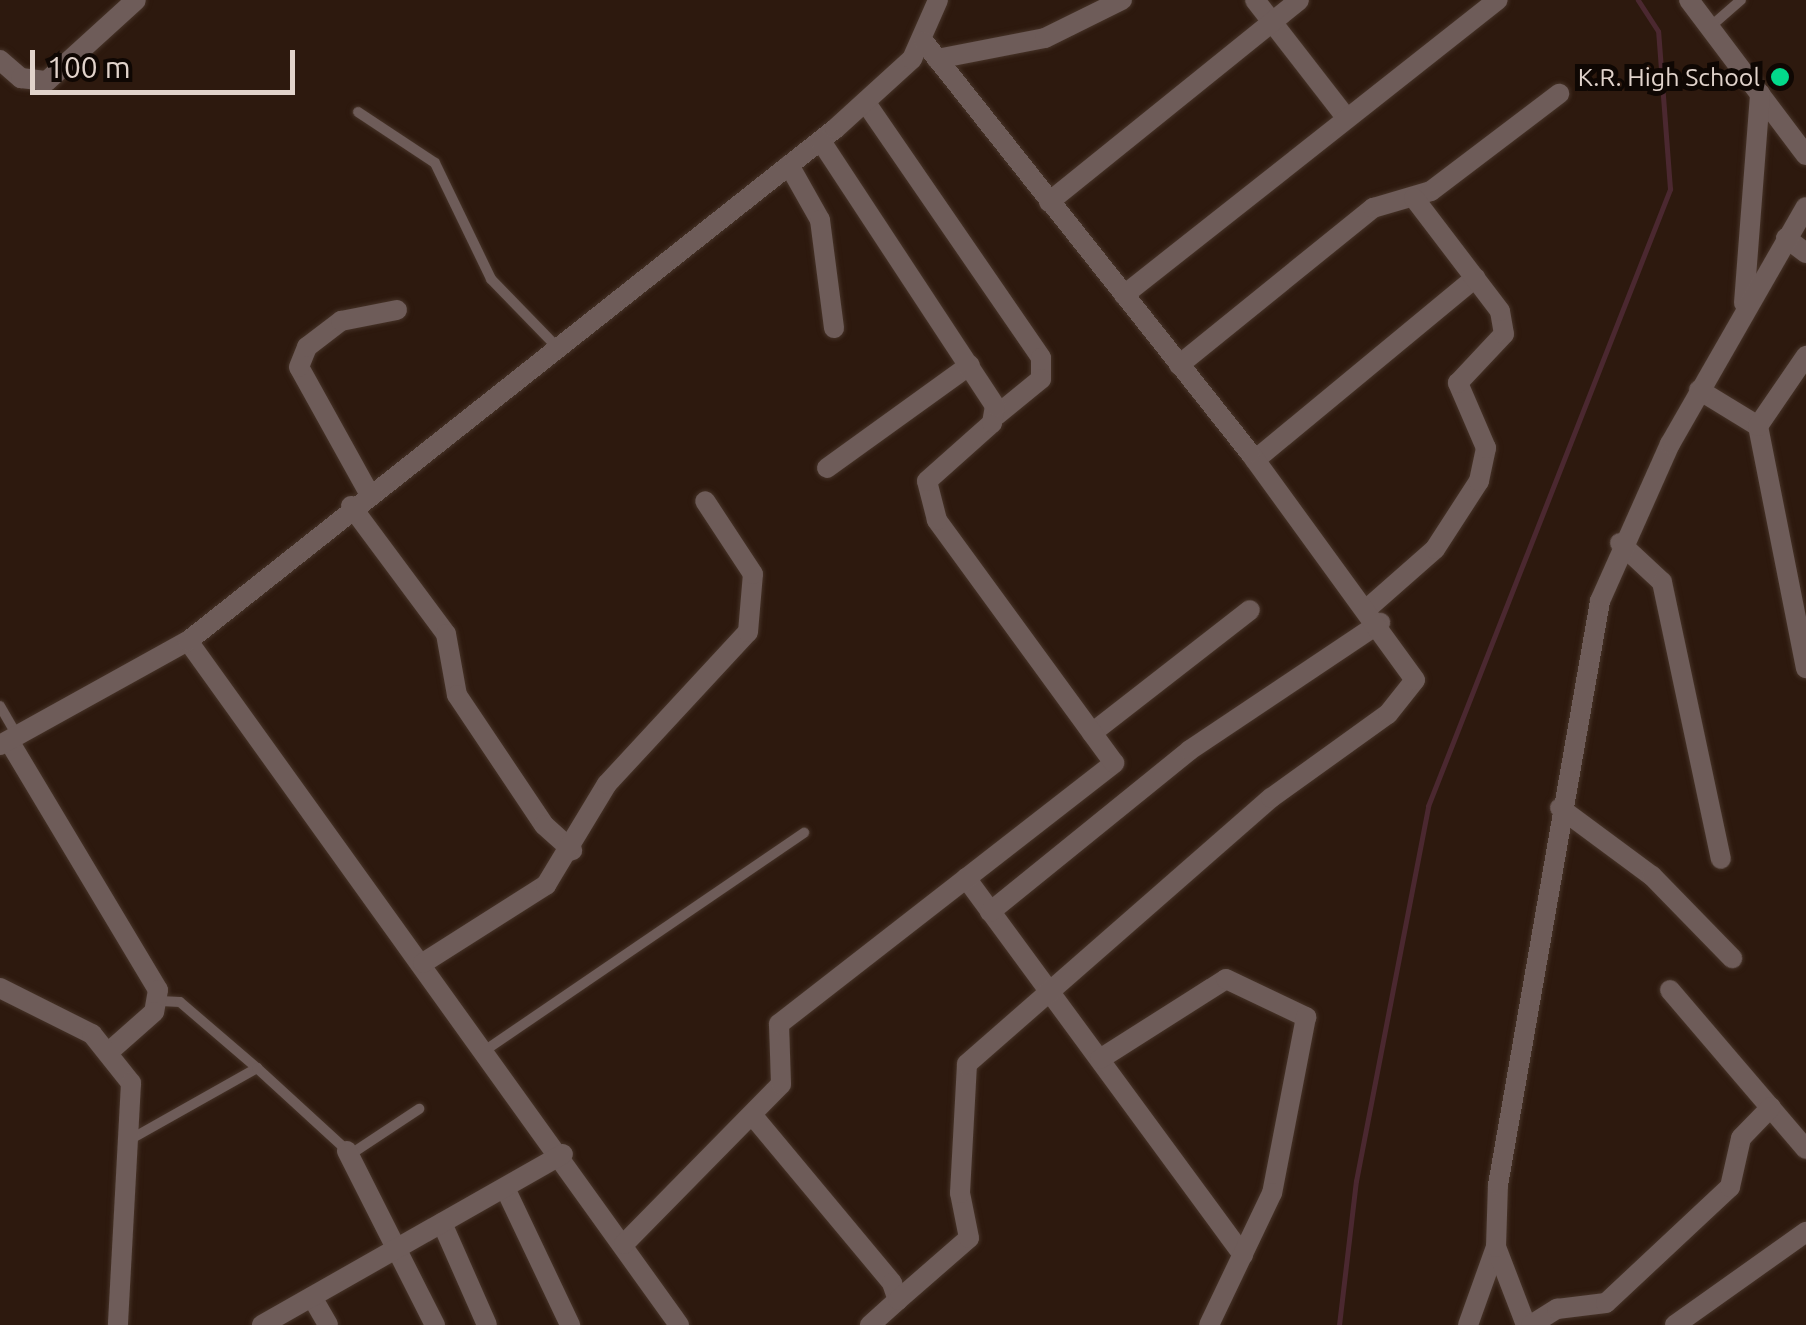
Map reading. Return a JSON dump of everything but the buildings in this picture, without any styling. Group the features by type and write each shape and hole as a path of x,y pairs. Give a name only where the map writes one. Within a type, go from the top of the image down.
{"street":[{"path":"0,60 22,78 47,81 136,0"},
{"path":"870,1325 970,1238 960,1193 962,1075 1192,865 1411,692 1414,669 1256,460 930,51 938,0"},
{"path":"111,1050 160,1001 8,741 188,640 930,51 1046,38 1122,0"},
{"path":"1255,0 1346,116"},
{"path":"1049,202 1299,0"},
{"path":"1124,296 1497,0"},
{"path":"1689,0 1806,155"},
{"path":"1179,365 1373,208 1414,198 1560,94"},
{"path":"1743,310 1760,94"},
{"path":"624,1244 753,1116 786,1075 779,1024 1112,770 1092,733 930,504 927,481 996,414 1041,379 1041,358 866,103"},
{"path":"821,140 970,366 996,414"},
{"path":"789,166 820,220 834,328"},
{"path":"990,912 1190,750 1374,616 1448,535 1486,460 1458,384 1505,321 1414,198"},
{"path":"1468,1325 1496,1247 1498,1184 1560,808 1596,618 1620,543 1743,310 1806,207"},
{"path":"1786,238 1806,252"},
{"path":"1256,460 1475,278"},
{"path":"397,310 341,321 307,347 299,367 360,501 446,634 457,695 544,825 572,850"},
{"path":"1806,356 1758,426 1806,668"},
{"path":"827,468 970,366"},
{"path":"1699,390 1758,426"},
{"path":"424,963 546,885 572,850 608,784 755,617 746,560 704,502"},
{"path":"1620,543 1662,582 1721,860"},
{"path":"1092,733 1250,610"},
{"path":"188,640 564,1154 679,1325"},
{"path":"1560,808 1635,862 1732,958"},
{"path":"966,878 1244,1255"},
{"path":"1100,1059 1226,979 1306,1017 1281,1160 1244,1255 1209,1325"},
{"path":"0,988 111,1050 132,1084 118,1325"},
{"path":"1670,990 1806,1149"},
{"path":"1496,1247 1528,1325 1557,1309 1606,1303 1730,1186 1742,1138 1771,1107"},
{"path":"753,1116 898,1300"},
{"path":"347,1151 400,1246 435,1325"},
{"path":"262,1325 564,1154"},
{"path":"505,1188 570,1325"},
{"path":"442,1223 487,1325"},
{"path":"1675,1325 1806,1232"},
{"path":"312,1297 328,1325"}],"lane":[{"path":"1710,27 1740,0"},
{"path":"358,112 435,163 491,279 556,348"},
{"path":"0,706 8,741"},
{"path":"487,1049 804,833"},
{"path":"160,1001 180,1002 347,1151 370,1148 419,1110"},
{"path":"131,1139 256,1068"}],"waterway":[{"path":"1339,1325 1356,1181 1428,806 1670,189 1658,31 1638,0"}],"place":[{"name":"K.R. High School","path":"1780,77"}]}
